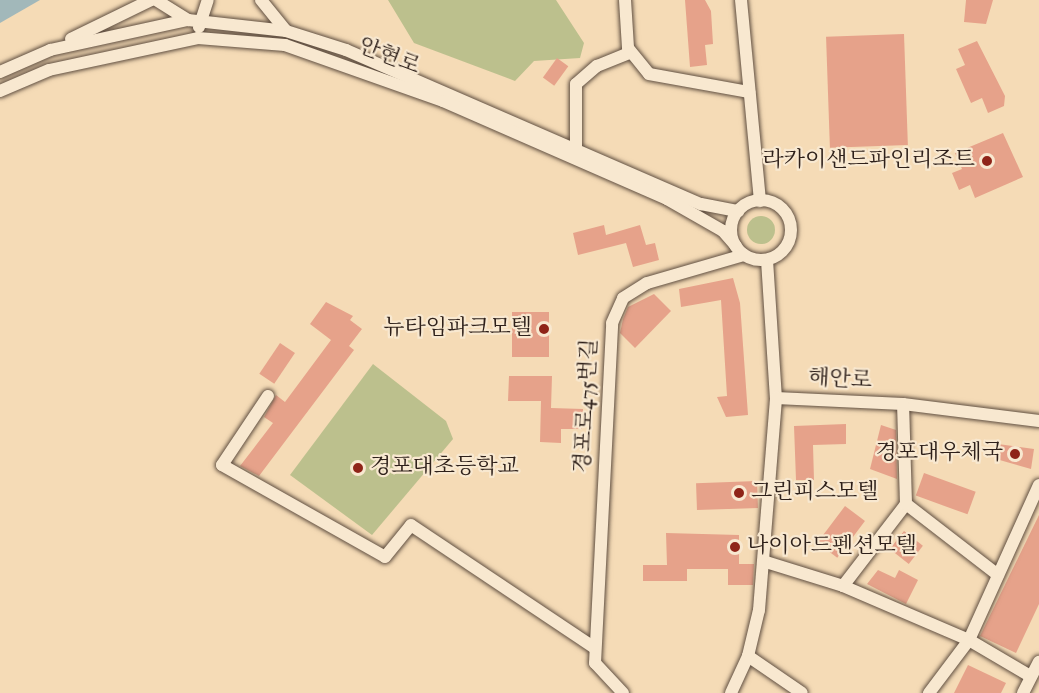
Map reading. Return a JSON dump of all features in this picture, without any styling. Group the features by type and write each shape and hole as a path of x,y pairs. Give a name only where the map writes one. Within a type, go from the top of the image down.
{"street":[{"path":"46,52 151,0"},
{"path":"156,0 194,20"},
{"path":"198,38 194,20 208,0"},
{"path":"261,0 286,31"},
{"path":"625,0 630,53 650,74 749,93"},
{"path":"741,0 760,201"},
{"name":"안현로","path":"0,72 46,52 194,20 286,31 346,50 701,204 738,211"},
{"name":"안현로","path":"0,91 49,70 198,38 245,38 345,62 668,200 723,231 740,250"},
{"path":"576,149 576,84 597,66 630,53"},
{"path":"760,201 779,206 791,232 784,250 766,260 740,250 731,228 738,211 760,201"},
{"name":"경포로475번길","path":"623,693 596,663 612,323 623,298 647,283 740,250"},
{"name":"해안로","path":"766,260 776,398 903,404 1039,421"},
{"path":"268,396 222,465 385,557 411,525 596,648"},
{"path":"731,693 748,656 766,562 776,398"},
{"path":"843,586 906,504 903,404"},
{"path":"929,693 969,640 1039,484"},
{"path":"906,504 998,575"},
{"path":"766,562 843,586 969,640 1030,676"},
{"path":"748,656 802,693"},
{"path":"1023,693 1039,662"}],"green space":[{"path":"388,0 556,0 584,43 580,58 534,61 515,81 414,43"},
{"path":"761,216 771,220 775,230 771,240 761,244 751,240 747,230 751,220"},
{"path":"373,364 446,421 453,439 372,535 290,475"}],"shaded area":[{"path":"0,0 40,0 0,23"}],"building":[{"path":"685,0 705,0 711,11 713,44 705,45 707,65 690,67"},
{"path":"966,0 993,0 986,24 964,22"},
{"path":"904,34 908,145 830,148 826,37"},
{"path":"977,41 1005,96 1004,106 988,113 982,98 971,103 956,69 965,65 958,49"},
{"path":"557,58 568,66 554,86 543,77"},
{"name":"라카이샌드파인리조트","path":"1003,133 1023,177 975,198 970,185 959,190 952,173 962,169 955,153"},
{"path":"604,225 606,235 640,225 646,245 655,243 659,260 633,267 626,243 578,255 573,233"},
{"path":"733,278 740,303 748,415 726,417 717,397 727,396 721,300 681,307 679,289"},
{"path":"654,294 671,311 635,348 620,333 623,319 628,307"},
{"path":"326,302 353,316 350,320 362,329 349,346 354,350 259,476 240,466 273,423 264,417 276,395 285,402 331,340 310,324"},
{"path":"512,312 549,312 549,357 512,357"},
{"path":"280,343 295,353 274,384 259,374"},
{"path":"509,376 552,376 551,408 583,409 582,429 561,429 561,443 540,442 541,401 508,401"},
{"path":"846,424 846,444 813,445 814,480 796,480 794,426"},
{"path":"881,425 896,430 897,479 870,469"},
{"name":"경포대우체국","path":"998,444 1034,449 1031,469 996,459"},
{"path":"924,473 976,492 967,514 916,496"},
{"path":"757,481 758,508 697,510 696,483"},
{"path":"845,506 865,521 837,558 817,543"},
{"path":"1039,515 1039,604 1016,653 980,636"},
{"path":"904,531 923,546 909,564 890,549"},
{"path":"666,533 739,535 739,564 754,564 753,585 728,585 728,569 687,569 687,581 643,581 643,565 667,565"},
{"path":"878,570 895,578 899,570 918,580 906,604 867,584"},
{"path":"968,665 1006,683 1001,693 954,693"}],"place":[{"name":"라카이샌드파인리조트","path":"987,161"},
{"name":"뉴타임파크모텔","path":"544,329"},
{"name":"경포대우체국","path":"1015,454"},
{"name":"경포대초등학교","path":"358,468"},
{"name":"그린피스모텔","path":"739,493"},
{"name":"나이아드펜션모텔","path":"735,547"}]}
